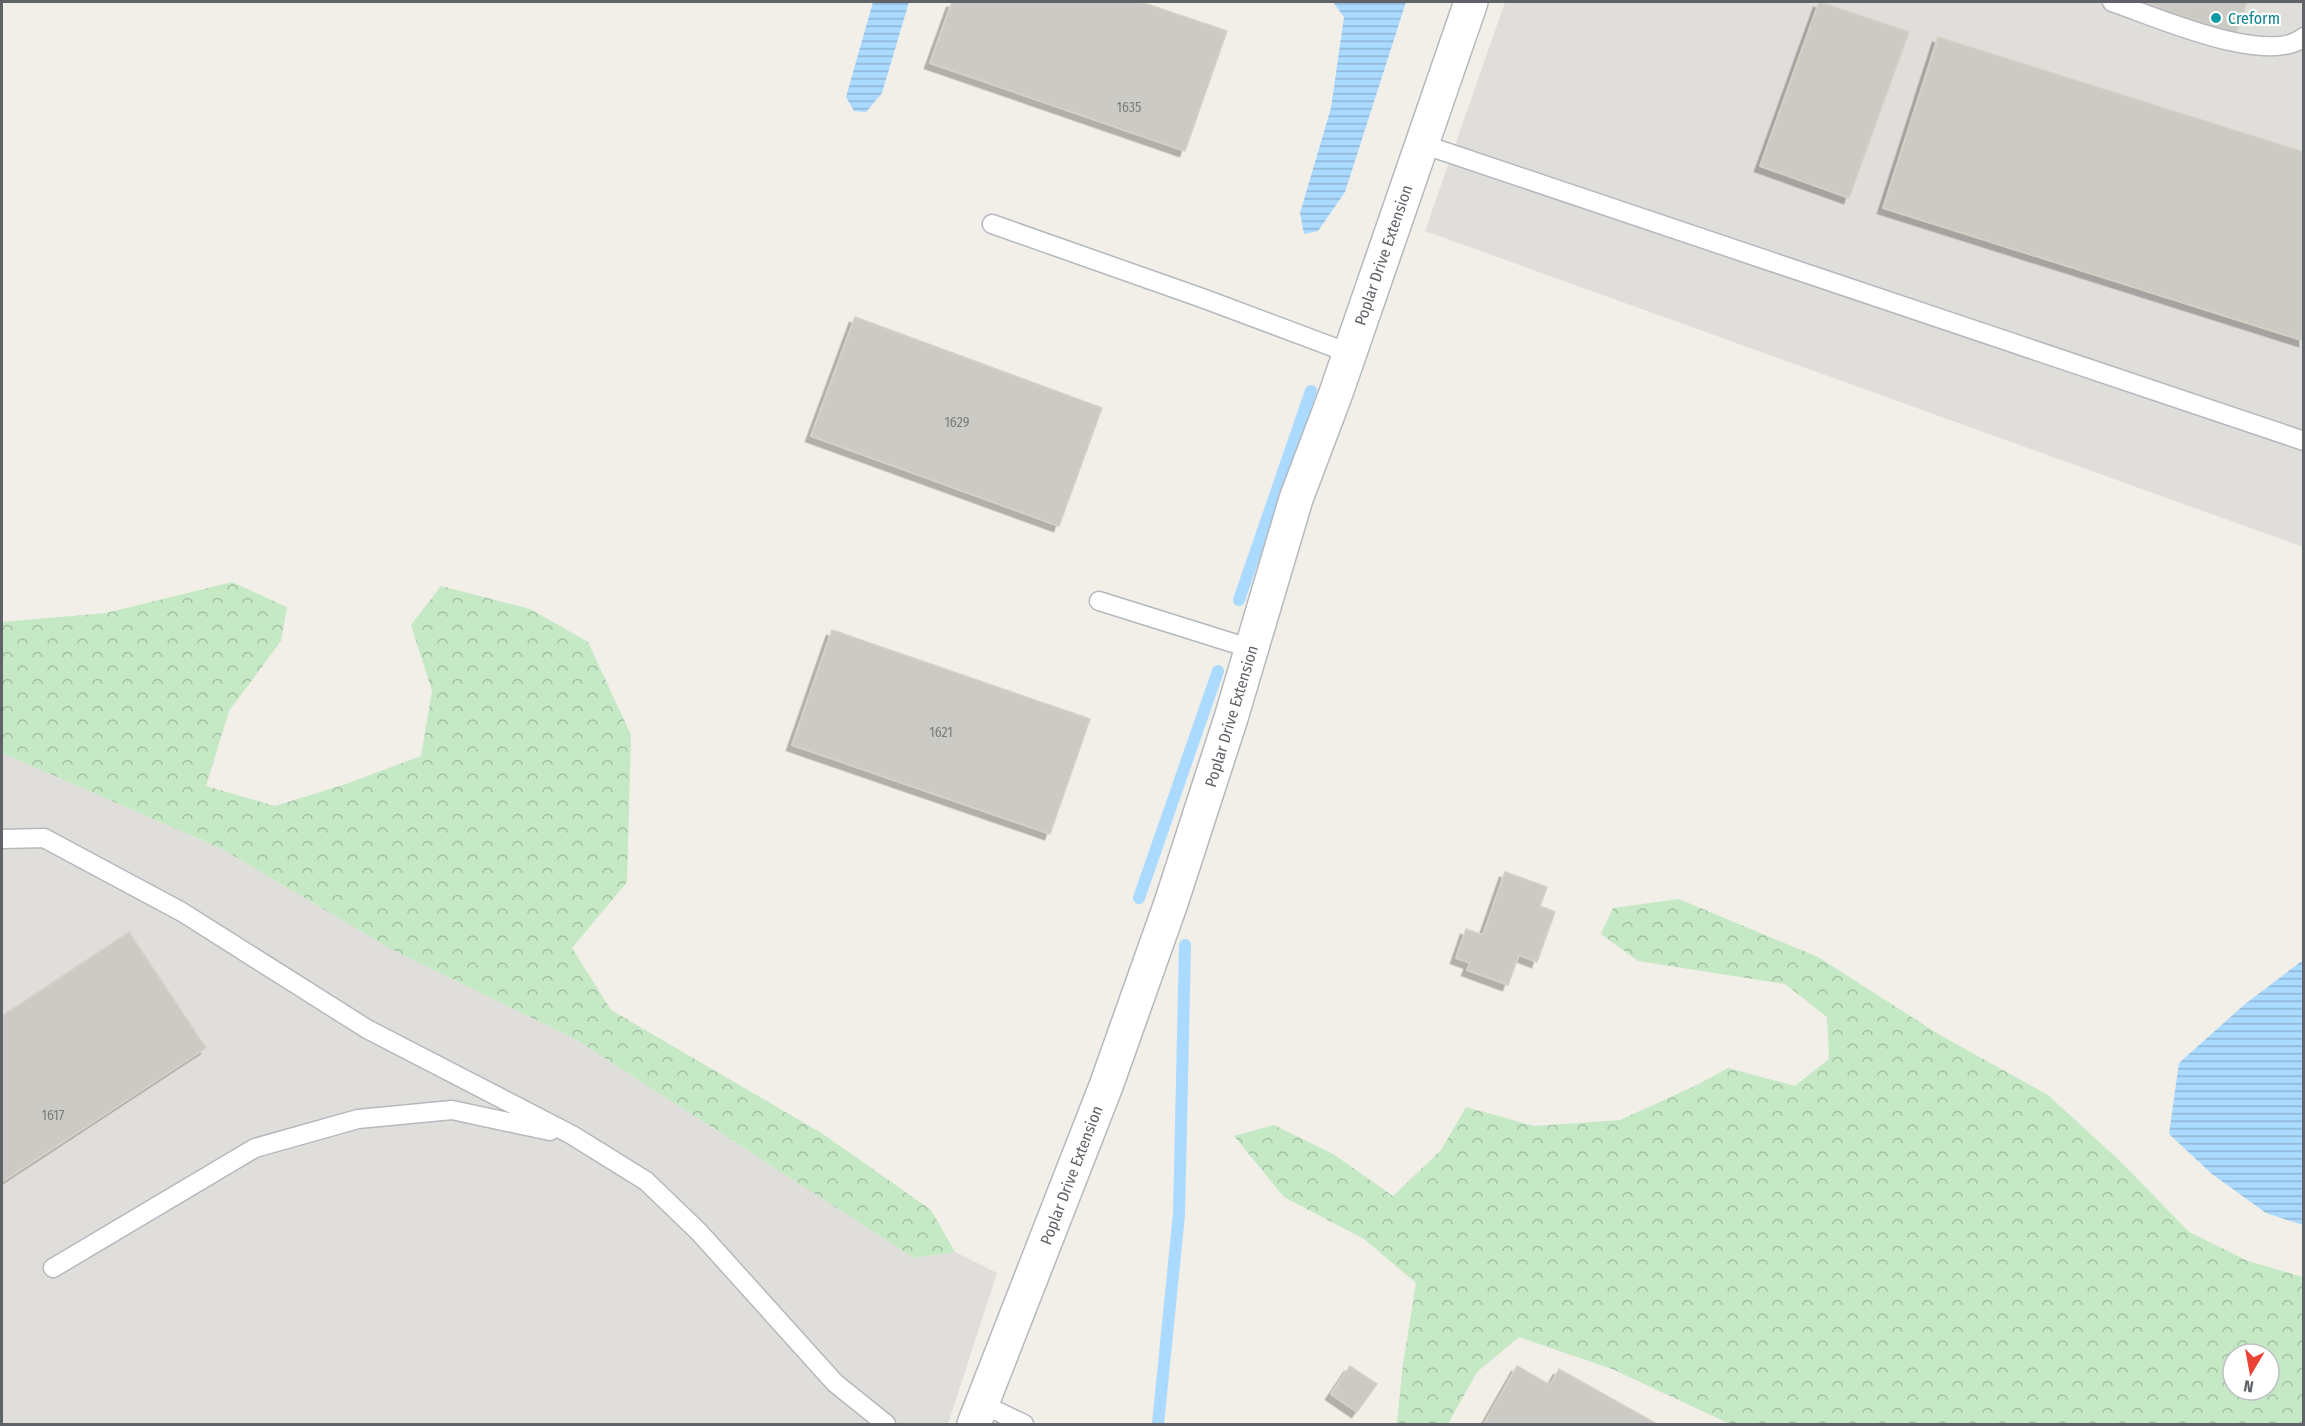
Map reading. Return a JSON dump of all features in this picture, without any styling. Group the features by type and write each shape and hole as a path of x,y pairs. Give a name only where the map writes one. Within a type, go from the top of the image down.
{"street":[{"name":"Poplar Drive Extension","path":"978,1414 1102,1097 1171,903 1252,649 1296,499 1471,2"}],"lane":[{"path":"2112,2 2234,44 2262,48 2298,42 2304,37"},
{"path":"1422,144 2304,441"},
{"path":"992,224 1349,353"},
{"path":"1100,601 1252,649"},
{"path":"2,839 44,838 182,912 368,1029 572,1135 646,1180 699,1232 835,1383 886,1425"},
{"path":"53,1268 255,1148 358,1119 452,1110 572,1135"},
{"path":"978,1414 1024,1425"}],"shaded area":[{"path":"1505,2 2303,2 2303,547 1425,231"},
{"path":"2,753 222,849 391,949 575,1039 914,1258 955,1252 997,1273 948,1424 2,1424"}],"green space":[{"path":"232,582 287,607 281,641 229,711 206,786 275,806 346,784 421,756 432,691 411,625 441,586 530,609 588,642 631,735 627,882 572,948 611,1010 823,1134 931,1210 955,1252 914,1258 575,1039 391,949 222,849 2,753 2,622 106,613"},
{"path":"1679,899 1818,957 1940,1035 2048,1095 2121,1162 2189,1232 2248,1261 2303,1277 2303,1424 1730,1424 1612,1369 1519,1337 1477,1372 1448,1424 1397,1424 1402,1371 1416,1283 1364,1239 1284,1197 1234,1136 1274,1125 1333,1154 1393,1196 1441,1150 1466,1107 1534,1126 1620,1120 1697,1085 1728,1068 1795,1086 1829,1059 1827,1017 1785,984 1638,961 1601,934 1613,908"}],"water":[{"path":"873,2 909,2 882,93 866,112 854,111 846,97"},
{"path":"1333,2 1406,2 1345,192 1318,231 1304,234 1300,213 1331,108 1344,17"},
{"path":"2303,960 2303,1225 2266,1213 2212,1174 2169,1134 2179,1063 2245,1004"}],"building":[{"path":"952,2 1141,2 1227,31 1185,151 930,63"},
{"path":"1819,2 1909,32 1849,198 1760,166"},
{"name":"Creform","path":"2145,2 2247,2 2236,34"},
{"path":"1938,37 2304,152 2304,341 1883,208"},
{"path":"855,317 1102,408 1059,526 811,436"},
{"path":"832,630 1090,719 1050,834 792,745"},
{"path":"1505,872 1547,887 1540,906 1555,912 1537,962 1519,955 1508,985 1467,970 1470,963 1456,958 1466,929 1483,935"},
{"path":"129,932 206,1048 2,1182 2,1016"},
{"path":"1350,1366 1377,1384 1357,1412 1331,1394"},
{"path":"1517,1366 1550,1385 1559,1369 1657,1424 1484,1424"}],"waterway":[{"path":"1239,600 1311,391"},
{"path":"1139,898 1218,671"},
{"path":"1158,1424 1179,1214 1185,945"}],"place":[{"name":"Creform","path":"2216,18"}]}
